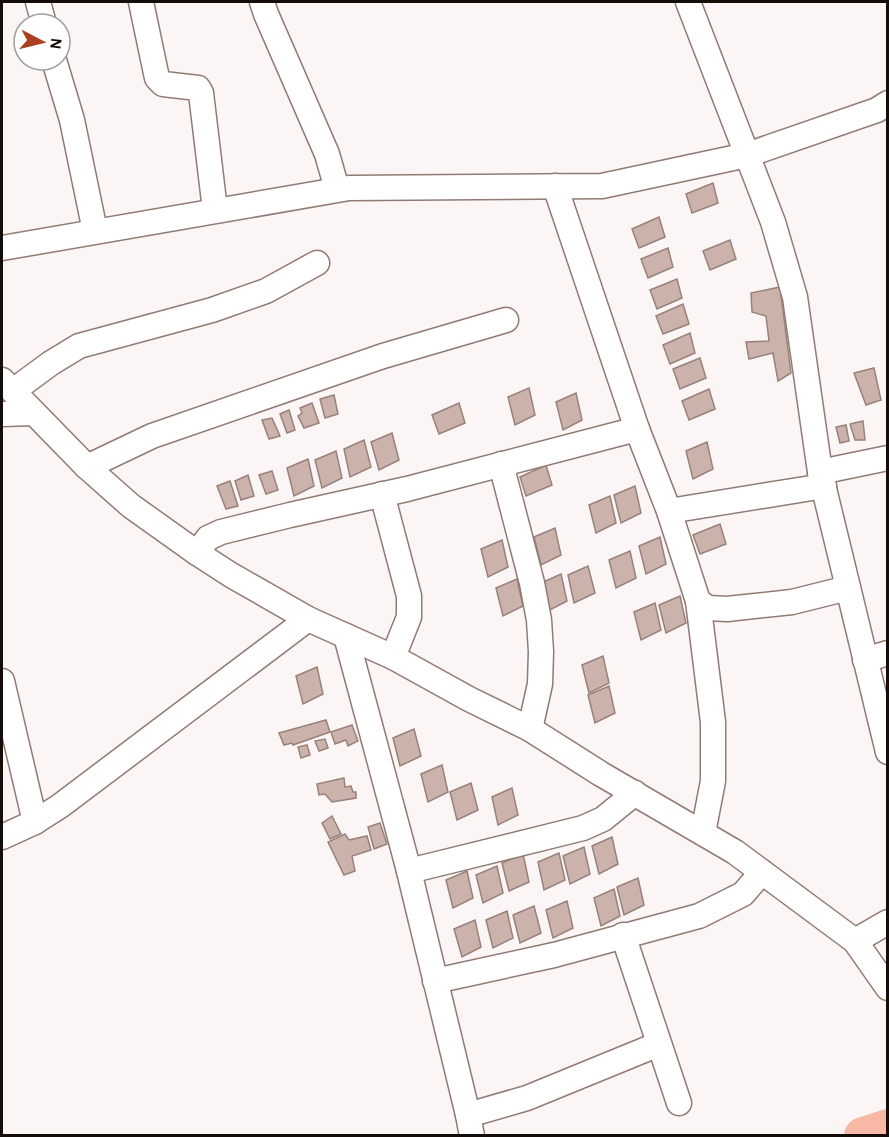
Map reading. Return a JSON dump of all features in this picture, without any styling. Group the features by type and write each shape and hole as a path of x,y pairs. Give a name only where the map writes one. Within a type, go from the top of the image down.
{"street":[{"path":"141,2 156,78 163,84 198,88 201,93 215,210"},
{"path":"262,2 327,154 337,189"},
{"path":"688,2 773,222 795,297 822,479 848,588 876,657 888,752"},
{"path":"58,72 72,120 95,231"},
{"path":"2,248 337,189 602,186 747,155 877,110 888,103"},
{"path":"555,186 637,429 669,511 698,601 713,722 713,780 704,833"},
{"path":"317,263 266,291 212,310 79,346 7,386 87,467 130,506 197,553 308,619 393,657 469,699 530,729 735,852 855,941 888,988"},
{"path":"87,467 152,436 383,356 506,320"},
{"path":"2,414 34,413"},
{"path":"197,553 208,538 221,532 382,494 637,429"},
{"path":"669,511 822,479 888,458"},
{"path":"501,464 532,583 539,620 540,684 530,729"},
{"path":"382,494 409,596 409,617 393,657"},
{"path":"698,601 708,608 727,609 792,602 848,588"},
{"path":"2,837 35,822 60,806 308,619"},
{"path":"346,636 409,871 470,1125 527,1098 659,1044"},
{"path":"2,681 35,822"},
{"path":"409,871 584,828 603,819 635,793"},
{"path":"435,981 554,955 699,916 743,894 762,872"},
{"path":"855,941 888,922"},
{"path":"623,935 679,1103"}],"building":[{"path":"713,183 718,203 692,213 686,194"},
{"path":"659,217 665,237 639,248 632,229"},
{"path":"730,240 736,259 710,270 703,251"},
{"path":"668,248 673,267 648,278 641,259"},
{"path":"677,279 682,298 657,309 650,290"},
{"path":"780,287 791,373 778,381 773,353 749,359 746,342 769,341 766,316 752,312 751,293"},
{"path":"683,304 689,324 663,334 656,316"},
{"path":"690,333 695,353 670,364 663,345"},
{"path":"700,358 706,378 680,389 673,369"},
{"path":"874,368 881,400 866,405 854,373"},
{"path":"529,388 535,415 515,425 508,397"},
{"path":"709,389 715,409 689,420 682,401"},
{"path":"576,393 582,420 563,430 556,402"},
{"path":"334,395 338,414 325,418 320,399"},
{"path":"312,403 319,423 304,428 298,416 302,413 300,408"},
{"path":"459,403 465,423 439,434 432,415"},
{"path":"289,410 295,430 287,433 280,414"},
{"path":"272,418 280,436 269,439 262,420"},
{"path":"863,421 865,440 855,440 850,424"},
{"path":"846,425 849,441 840,443 836,427"},
{"path":"392,433 399,460 379,470 371,442"},
{"path":"364,440 371,467 350,477 344,449"},
{"path":"707,442 713,469 693,479 686,451"},
{"path":"336,451 342,478 322,488 315,460"},
{"path":"308,459 314,486 294,496 287,468"},
{"path":"546,465 552,485 526,496 520,477"},
{"path":"272,471 278,490 266,494 259,475"},
{"path":"248,475 254,496 241,500 235,481"},
{"path":"230,481 238,506 226,509 217,486"},
{"path":"635,486 641,513 621,523 614,495"},
{"path":"610,496 616,523 596,533 589,505"},
{"path":"720,524 726,544 700,554 693,535"},
{"path":"555,528 561,555 541,565 534,537"},
{"path":"660,537 666,564 646,574 639,546"},
{"path":"502,540 508,567 488,577 481,549"},
{"path":"630,551 636,578 616,588 609,560"},
{"path":"588,566 595,593 574,603 568,575"},
{"path":"561,574 567,601 548,611 541,583"},
{"path":"517,579 523,606 503,616 496,588"},
{"path":"680,596 686,623 666,633 659,605"},
{"path":"655,603 661,630 641,640 634,612"},
{"path":"603,656 609,683 589,693 582,665"},
{"path":"317,667 323,694 303,704 296,676"},
{"path":"609,686 615,713 595,723 588,695"},
{"path":"326,720 330,732 293,745 292,743 284,745 279,733"},
{"path":"352,725 358,741 348,746 346,740 335,744 331,732"},
{"path":"414,729 421,756 400,766 393,738"},
{"path":"325,739 328,748 319,751 315,741"},
{"path":"307,745 310,755 301,758 298,747"},
{"path":"442,765 448,792 428,802 421,774"},
{"path":"344,778 345,787 351,786 353,792 356,792 356,798 332,802 325,794 319,795 317,784"},
{"path":"471,783 478,810 457,820 450,792"},
{"path":"512,788 518,815 498,825 492,797"},
{"path":"332,816 341,834 330,839 322,823"},
{"path":"380,823 387,844 374,849 368,827"},
{"path":"345,834 349,840 367,836 371,850 352,856 355,871 344,875 328,842"},
{"path":"612,837 618,864 599,874 592,846"},
{"path":"584,847 590,874 570,884 563,856"},
{"path":"559,853 565,880 544,890 538,862"},
{"path":"523,854 529,882 509,891 502,863"},
{"path":"497,866 503,893 483,903 476,875"},
{"path":"467,871 473,898 453,908 446,880"},
{"path":"638,878 644,905 624,915 617,887"},
{"path":"614,889 620,916 601,926 594,898"},
{"path":"567,901 573,928 553,938 546,910"},
{"path":"534,906 541,933 520,943 513,915"},
{"path":"507,911 513,938 493,948 486,920"},
{"path":"475,920 481,947 462,957 454,929"}],"waterway":[{"path":"863,1136 888,1128"}]}
